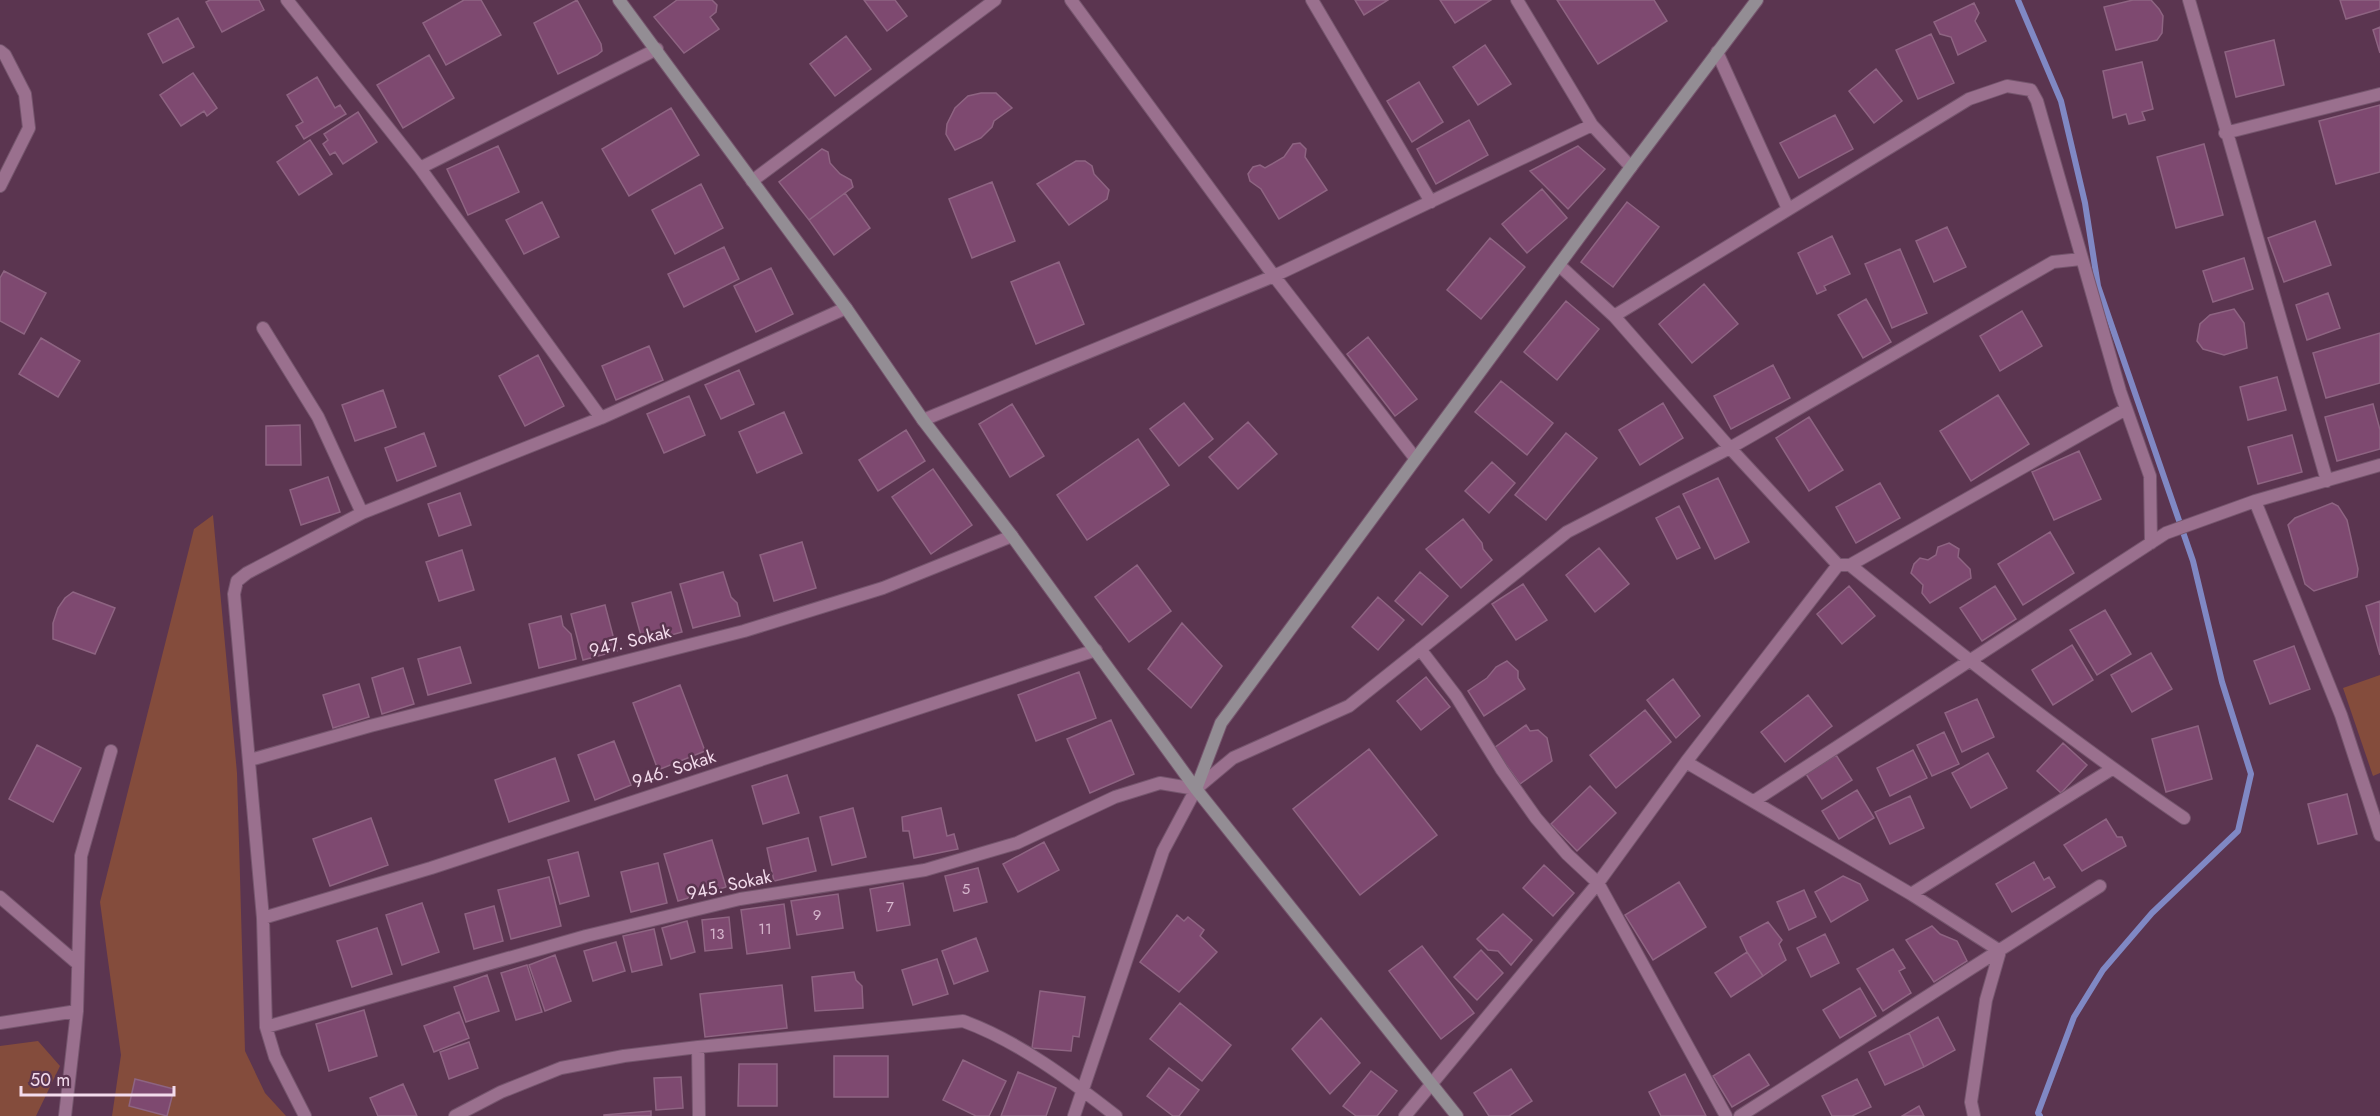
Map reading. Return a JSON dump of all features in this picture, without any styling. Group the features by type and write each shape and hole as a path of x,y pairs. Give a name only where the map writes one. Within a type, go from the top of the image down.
{"street":[{"path":"287,0 420,168 601,418"},
{"path":"619,0 846,308 923,420 1012,536 1196,789 1457,1116"},
{"path":"752,181 995,0"},
{"path":"1071,0 1274,276 1415,458"},
{"path":"1312,0 1431,202"},
{"path":"1517,0 1592,124 1630,167"},
{"path":"1074,1116 1081,1089 1163,851 1196,789 1221,723 1415,458 1560,266 1630,167 1757,0"},
{"path":"2189,0 2225,133 2326,481"},
{"path":"420,168 657,49"},
{"path":"0,51 5,55 25,94 29,128 0,186"},
{"path":"1718,52 1788,209"},
{"path":"1614,316 1969,99 2007,86 2031,90 2037,100 2126,409 2150,476 2151,543"},
{"path":"2225,133 2380,94"},
{"path":"923,420 1274,276 1592,124"},
{"path":"1196,789 1233,758 1349,705 1567,532 1730,448 2053,262 2081,259"},
{"path":"1560,266 1614,316 1730,448 1844,565 2112,769 2184,818"},
{"path":"305,1116 275,1057 266,1027 263,918 234,594 237,581 247,573 363,513 601,418 846,308"},
{"path":"263,328 318,417 363,513"},
{"path":"1405,1116 1598,883 1686,762 1844,565 2126,409"},
{"path":"1754,801 2166,533 2199,519 2255,501 2380,465"},
{"path":"2255,501 2341,715 2380,835"},
{"name":"947. Sokak","path":"250,760 370,726 744,631 883,588 1012,536"},
{"path":"1419,649 1456,696 1502,770 1536,818 1567,855 1598,883 1726,1116"},
{"name":"946. Sokak","path":"263,918 431,868 1096,650"},
{"path":"65,1116 77,1011 81,856 111,751"},
{"path":"1686,762 1911,894 2000,951"},
{"path":"1911,894 2112,769"},
{"name":"945. Sokak","path":"266,1027 586,936 729,901 925,870 1017,843 1115,797 1160,783 1196,789"},
{"path":"1740,1116 2100,886"},
{"path":"0,897 78,964"},
{"path":"1974,1116 1971,1102 1986,1000 2000,951"},
{"path":"0,1023 77,1011"},
{"path":"455,1116 501,1092 561,1068 624,1056 963,1021 991,1033 1081,1089 1116,1116"},
{"path":"698,1047 699,1116"}],"shaded area":[{"path":"213,515 237,773 245,1051 265,1093 286,1116 112,1116 121,1055 100,902 194,529"},
{"path":"2380,675 2380,773 2373,776 2343,688"},
{"path":"38,1041 60,1066 36,1116 0,1116 0,1046"}],"building":[{"path":"210,0 259,0 264,10 222,32 206,2"},
{"path":"464,0 481,0 501,35 446,65 423,23"},
{"path":"577,0 601,44 602,51 558,74 534,23"},
{"path":"677,0 712,0 717,5 716,12 710,17 719,29 684,53 654,17"},
{"path":"864,0 895,0 907,16 887,31"},
{"path":"1355,0 1388,0 1364,15"},
{"path":"1440,0 1491,0 1455,23"},
{"path":"1557,0 1654,0 1667,21 1598,64"},
{"path":"2133,0 2151,0 2159,9 2163,16 2162,33 2157,40 2116,50 2104,7"},
{"path":"2340,0 2380,0 2380,9 2346,19"},
{"path":"1974,3 1979,13 1975,21 1986,41 1958,55 1951,37 1940,34 1934,22"},
{"path":"178,18 194,47 163,63 148,34"},
{"path":"2380,27 2380,53 2373,30"},
{"path":"1931,34 1954,83 1918,99 1896,50"},
{"path":"846,36 871,69 835,96 810,64"},
{"path":"2274,40 2284,85 2236,97 2225,52"},
{"path":"1485,45 1511,84 1478,105 1453,67"},
{"path":"429,55 454,98 403,128 377,85"},
{"path":"2142,62 2153,109 2142,112 2145,120 2129,124 2126,114 2113,118 2103,71"},
{"path":"1876,69 1902,101 1874,123 1849,91"},
{"path":"193,73 217,108 207,116 204,111 181,126 160,95"},
{"path":"317,77 335,108 340,105 346,114 304,139 296,126 303,122 287,95"},
{"path":"1419,82 1443,122 1412,142 1387,101"},
{"path":"996,93 1012,108 994,121 992,127 981,138 955,150 946,134 947,124 955,108 968,96"},
{"path":"2380,105 2380,172 2336,184 2319,121"},
{"path":"671,108 699,155 629,196 602,149"},
{"path":"358,112 377,142 343,164 335,152 330,155 323,144 328,140 324,134"},
{"path":"1835,115 1853,149 1799,178 1780,143"},
{"path":"1469,120 1488,155 1436,184 1417,149"},
{"path":"310,140 332,174 299,195 277,162"},
{"path":"1300,143 1306,149 1305,157 1327,190 1279,219 1261,189 1250,181 1248,174 1253,167 1260,165 1265,168 1284,157 1293,144"},
{"path":"2204,144 2223,215 2176,228 2157,157"},
{"path":"498,146 519,192 468,215 447,169"},
{"path":"1578,146 1605,169 1568,209 1530,171"},
{"path":"822,149 828,152 830,163 840,174 851,180 853,187 809,220 779,182"},
{"path":"1076,161 1085,161 1092,166 1094,174 1109,190 1107,199 1069,225 1037,184"},
{"path":"992,182 1015,241 972,258 949,199"},
{"path":"701,184 723,228 675,254 652,210"},
{"path":"1542,189 1567,218 1527,253 1502,224"},
{"path":"845,193 870,228 834,255 809,220"},
{"path":"542,202 559,237 524,254 506,220"},
{"path":"1627,202 1659,227 1613,287 1581,262"},
{"path":"2315,221 2331,265 2284,282 2268,238"},
{"path":"1947,227 1966,267 1934,282 1916,241"},
{"path":"1832,236 1850,274 1824,286 1826,290 1817,294 1798,253"},
{"path":"1490,238 1525,267 1481,319 1447,290"},
{"path":"724,247 739,279 684,307 668,274"},
{"path":"1900,249 1927,313 1892,328 1865,264"},
{"path":"2244,258 2253,289 2213,302 2203,271"},
{"path":"1059,262 1084,324 1036,344 1011,282"},
{"path":"771,268 793,314 756,332 734,286"},
{"path":"4,271 46,293 24,334 0,321 0,278"},
{"path":"1704,284 1738,324 1692,363 1659,324"},
{"path":"2328,293 2340,328 2307,340 2296,305"},
{"path":"1866,299 1891,342 1863,358 1838,315"},
{"path":"1566,301 1599,329 1557,380 1524,352"},
{"path":"2234,309 2244,323 2247,348 2224,355 2203,349 2197,341 2200,324 2210,315"},
{"path":"2022,311 2042,346 2000,371 1980,336"},
{"path":"2380,333 2380,383 2326,398 2313,353"},
{"path":"1368,337 1417,399 1395,416 1347,354"},
{"path":"41,338 80,361 58,397 19,374"},
{"path":"649,346 663,380 616,400 602,366"},
{"path":"538,355 564,406 525,426 499,376"},
{"path":"1773,365 1790,398 1731,429 1714,396"},
{"path":"739,370 754,404 721,419 705,385"},
{"path":"2277,377 2286,410 2248,420 2240,387"},
{"path":"1501,381 1553,423 1527,455 1475,412"},
{"path":"383,390 396,427 355,441 342,405"},
{"path":"1998,395 2029,444 1971,481 1940,431"},
{"path":"689,396 705,435 664,453 647,414"},
{"path":"1184,403 1213,439 1179,466 1150,429"},
{"path":"1663,403 1683,438 1640,465 1619,430"},
{"path":"1012,404 1044,456 1010,477 979,424"},
{"path":"2373,404 2380,430 2380,449 2337,461 2325,417"},
{"path":"784,412 802,453 757,473 739,432"},
{"path":"1809,417 1843,470 1809,491 1776,438"},
{"path":"1248,422 1277,454 1238,489 1209,457"},
{"path":"300,425 301,465 266,465 266,426"},
{"path":"906,430 925,461 878,491 859,460"},
{"path":"424,433 436,466 397,481 385,448"},
{"path":"1566,433 1597,458 1546,520 1515,495"},
{"path":"2292,435 2302,472 2258,484 2248,447"},
{"path":"1138,439 1169,485 1087,540 1057,495"},
{"path":"2079,451 2101,499 2054,520 2032,472"},
{"path":"1492,462 1515,483 1489,513 1465,491"},
{"path":"933,469 972,525 931,554 892,497"},
{"path":"328,477 340,512 301,525 290,490"},
{"path":"1718,478 1749,542 1715,559 1683,494"},
{"path":"1880,483 1900,518 1856,543 1836,507"},
{"path":"460,493 471,525 439,536 428,504"},
{"path":"2332,503 2338,506 2347,520 2358,569 2357,577 2314,591 2305,584 2288,525 2295,518"},
{"path":"1679,506 1700,548 1677,559 1656,518"},
{"path":"1463,519 1492,560 1461,588 1426,549"},
{"path":"2050,532 2074,573 2023,605 1998,564"},
{"path":"802,542 816,588 774,601 760,555"},
{"path":"1949,543 1959,549 1958,557 1970,569 1971,578 1930,603 1922,593 1923,585 1911,573 1914,564 1920,558 1928,560 1936,555 1938,547"},
{"path":"1599,548 1629,584 1595,612 1566,575"},
{"path":"462,550 474,590 439,601 426,562"},
{"path":"1137,565 1171,611 1129,642 1095,597"},
{"path":"723,572 731,597 737,603 740,616 693,628 680,584"},
{"path":"1420,572 1448,596 1422,625 1395,601"},
{"path":"1523,584 1547,620 1516,640 1492,604"},
{"path":"1849,586 1875,616 1842,644 1817,614"},
{"path":"1995,586 2016,619 1982,641 1960,608"},
{"path":"73,592 115,608 95,654 53,639 53,623 58,608"},
{"path":"671,592 682,632 643,643 632,603"},
{"path":"1378,597 1404,620 1378,650 1352,627"},
{"path":"2380,601 2380,655 2366,606"},
{"path":"605,605 617,651 583,660 571,614"},
{"path":"2105,610 2131,654 2097,675 2070,630"},
{"path":"561,616 563,626 571,634 576,659 539,668 529,624"},
{"path":"1182,623 1222,666 1191,708 1148,669"},
{"path":"2072,645 2093,680 2053,705 2032,670"},
{"path":"2294,646 2310,689 2270,704 2254,661"},
{"path":"460,647 471,683 428,695 418,659"},
{"path":"2151,653 2172,689 2132,712 2111,675"},
{"path":"1507,661 1518,671 1518,678 1525,689 1484,716 1468,691 1487,678 1496,667"},
{"path":"403,668 414,704 382,714 372,678"},
{"path":"1079,672 1096,718 1036,741 1018,695"},
{"path":"1426,677 1450,707 1421,730 1397,701"},
{"path":"1673,679 1700,716 1676,738 1647,700"},
{"path":"359,684 369,717 333,728 323,695"},
{"path":"680,685 705,751 658,770 633,703"},
{"path":"1808,695 1832,726 1785,762 1761,732"},
{"path":"1977,699 1994,737 1962,752 1945,713"},
{"path":"1645,710 1671,742 1616,788 1590,755"},
{"path":"1111,720 1134,774 1090,793 1067,739"},
{"path":"1526,725 1530,731 1538,730 1547,738 1552,761 1520,784 1494,748"},
{"path":"2198,726 2212,779 2166,792 2152,739"},
{"path":"1944,732 1959,764 1932,776 1917,745"},
{"path":"614,741 631,785 595,800 578,755"},
{"path":"2063,743 2087,765 2061,793 2037,771"},
{"path":"37,745 81,768 53,822 9,799"},
{"path":"1369,749 1437,835 1360,895 1293,809"},
{"path":"1913,750 1927,778 1890,796 1877,768"},
{"path":"1988,753 2007,788 1971,808 1952,773"},
{"path":"1836,755 1852,780 1822,799 1806,774"},
{"path":"555,758 569,801 509,822 495,780"},
{"path":"787,775 799,813 763,824 752,786"},
{"path":"1590,786 1616,813 1577,851 1551,824"},
{"path":"1857,790 1874,818 1839,839 1822,811"},
{"path":"2347,794 2357,834 2318,844 2308,804"},
{"path":"1910,796 1924,828 1890,844 1875,812"},
{"path":"853,808 866,857 832,865 820,817"},
{"path":"941,808 947,836 954,834 958,849 914,858 909,831 903,831 902,817"},
{"path":"371,818 388,865 330,886 313,839"},
{"path":"2106,819 2117,837 2122,837 2126,846 2082,871 2064,845"},
{"path":"808,838 816,871 774,881 767,848"},
{"path":"712,840 726,887 678,901 664,854"},
{"path":"1044,842 1059,870 1018,892 1003,864"},
{"path":"578,852 589,896 560,904 548,860"},
{"path":"2034,862 2044,880 2049,877 2055,887 2012,912 1996,884"},
{"path":"658,863 667,903 631,912 621,872"},
{"path":"1544,865 1574,893 1553,916 1523,888"},
{"path":"978,868 987,902 954,911 945,876"},
{"path":"1843,876 1860,884 1868,900 1831,922 1815,892"},
{"path":"549,877 561,926 511,939 498,890"},
{"path":"1679,882 1706,927 1653,960 1625,915"},
{"path":"903,883 910,925 877,931 870,889"},
{"path":"1804,890 1816,917 1789,930 1777,902"},
{"path":"838,894 843,928 797,935 791,901"},
{"path":"422,903 439,952 402,965 386,915"},
{"path":"784,904 790,948 747,954 741,910"},
{"path":"494,906 503,941 474,949 465,914"},
{"path":"1503,914 1532,940 1511,965 1498,951 1488,950 1477,939"},
{"path":"1177,915 1184,921 1188,917 1204,930 1200,936 1217,952 1179,992 1140,962"},
{"path":"729,917 732,948 705,951 702,920"},
{"path":"687,921 695,952 671,959 662,928"},
{"path":"1768,922 1782,940 1779,944 1786,960 1763,976 1740,937"},
{"path":"1932,926 1940,934 1957,941 1967,961 1934,982 1906,940"},
{"path":"377,928 392,974 352,987 337,941"},
{"path":"654,929 662,965 632,972 623,936"},
{"path":"1825,934 1839,963 1811,977 1797,948"},
{"path":"976,938 988,971 954,984 942,951"},
{"path":"616,942 625,971 593,981 584,951"},
{"path":"1422,946 1474,1013 1441,1039 1389,971"},
{"path":"1893,949 1905,968 1899,971 1911,993 1883,1011 1857,969"},
{"path":"1481,950 1503,973 1477,1000 1454,977"},
{"path":"1747,952 1763,976 1731,997 1715,973"},
{"path":"555,955 571,1001 545,1011 529,965"},
{"path":"937,959 948,994 913,1005 902,970"},
{"path":"527,965 542,1012 516,1020 501,973"},
{"path":"854,972 856,980 862,986 863,1008 815,1011 812,977"},
{"path":"487,975 499,1011 466,1022 454,987"},
{"path":"782,985 787,1028 705,1037 700,994"},
{"path":"1860,988 1876,1016 1840,1038 1823,1010"},
{"path":"1040,991 1085,997 1079,1037 1073,1036 1071,1051 1032,1048"},
{"path":"1180,1003 1231,1045 1202,1081 1150,1039"},
{"path":"364,1010 377,1056 329,1071 316,1024"},
{"path":"459,1012 469,1038 434,1052 424,1026"},
{"path":"1938,1017 1955,1050 1924,1067 1909,1033"},
{"path":"1321,1018 1360,1063 1330,1094 1292,1049"},
{"path":"1909,1033 1924,1067 1885,1085 1869,1052"},
{"path":"469,1042 478,1068 449,1079 440,1052"},
{"path":"1749,1054 1769,1085 1732,1107 1713,1076"},
{"path":"834,1056 888,1056 888,1097 834,1097"},
{"path":"963,1060 1006,1081 989,1116 976,1116 943,1100"},
{"path":"739,1064 777,1064 777,1106 738,1106"},
{"path":"1169,1068 1199,1090 1179,1116 1173,1116 1147,1096"},
{"path":"1511,1069 1532,1101 1509,1116 1489,1116 1474,1093"},
{"path":"1371,1071 1397,1091 1377,1116 1356,1116 1343,1106"},
{"path":"1018,1072 1056,1088 1046,1116 1001,1116"},
{"path":"1685,1074 1706,1116 1661,1116 1649,1092"},
{"path":"681,1077 683,1108 656,1110 654,1078"},
{"path":"135,1079 174,1089 167,1116 129,1106"},
{"path":"1857,1079 1871,1107 1852,1116 1832,1116 1822,1096"},
{"path":"403,1084 417,1116 378,1116 370,1098"},
{"path":"1919,1106 1924,1116 1902,1116"},
{"path":"651,1111 651,1116 604,1116 604,1115"}],"waterway":[{"path":"2018,0 2061,101 2085,203 2098,286 2193,561 2222,682 2251,774 2238,831 2152,913 2103,970 2074,1017 2038,1113 2040,1116"}]}
